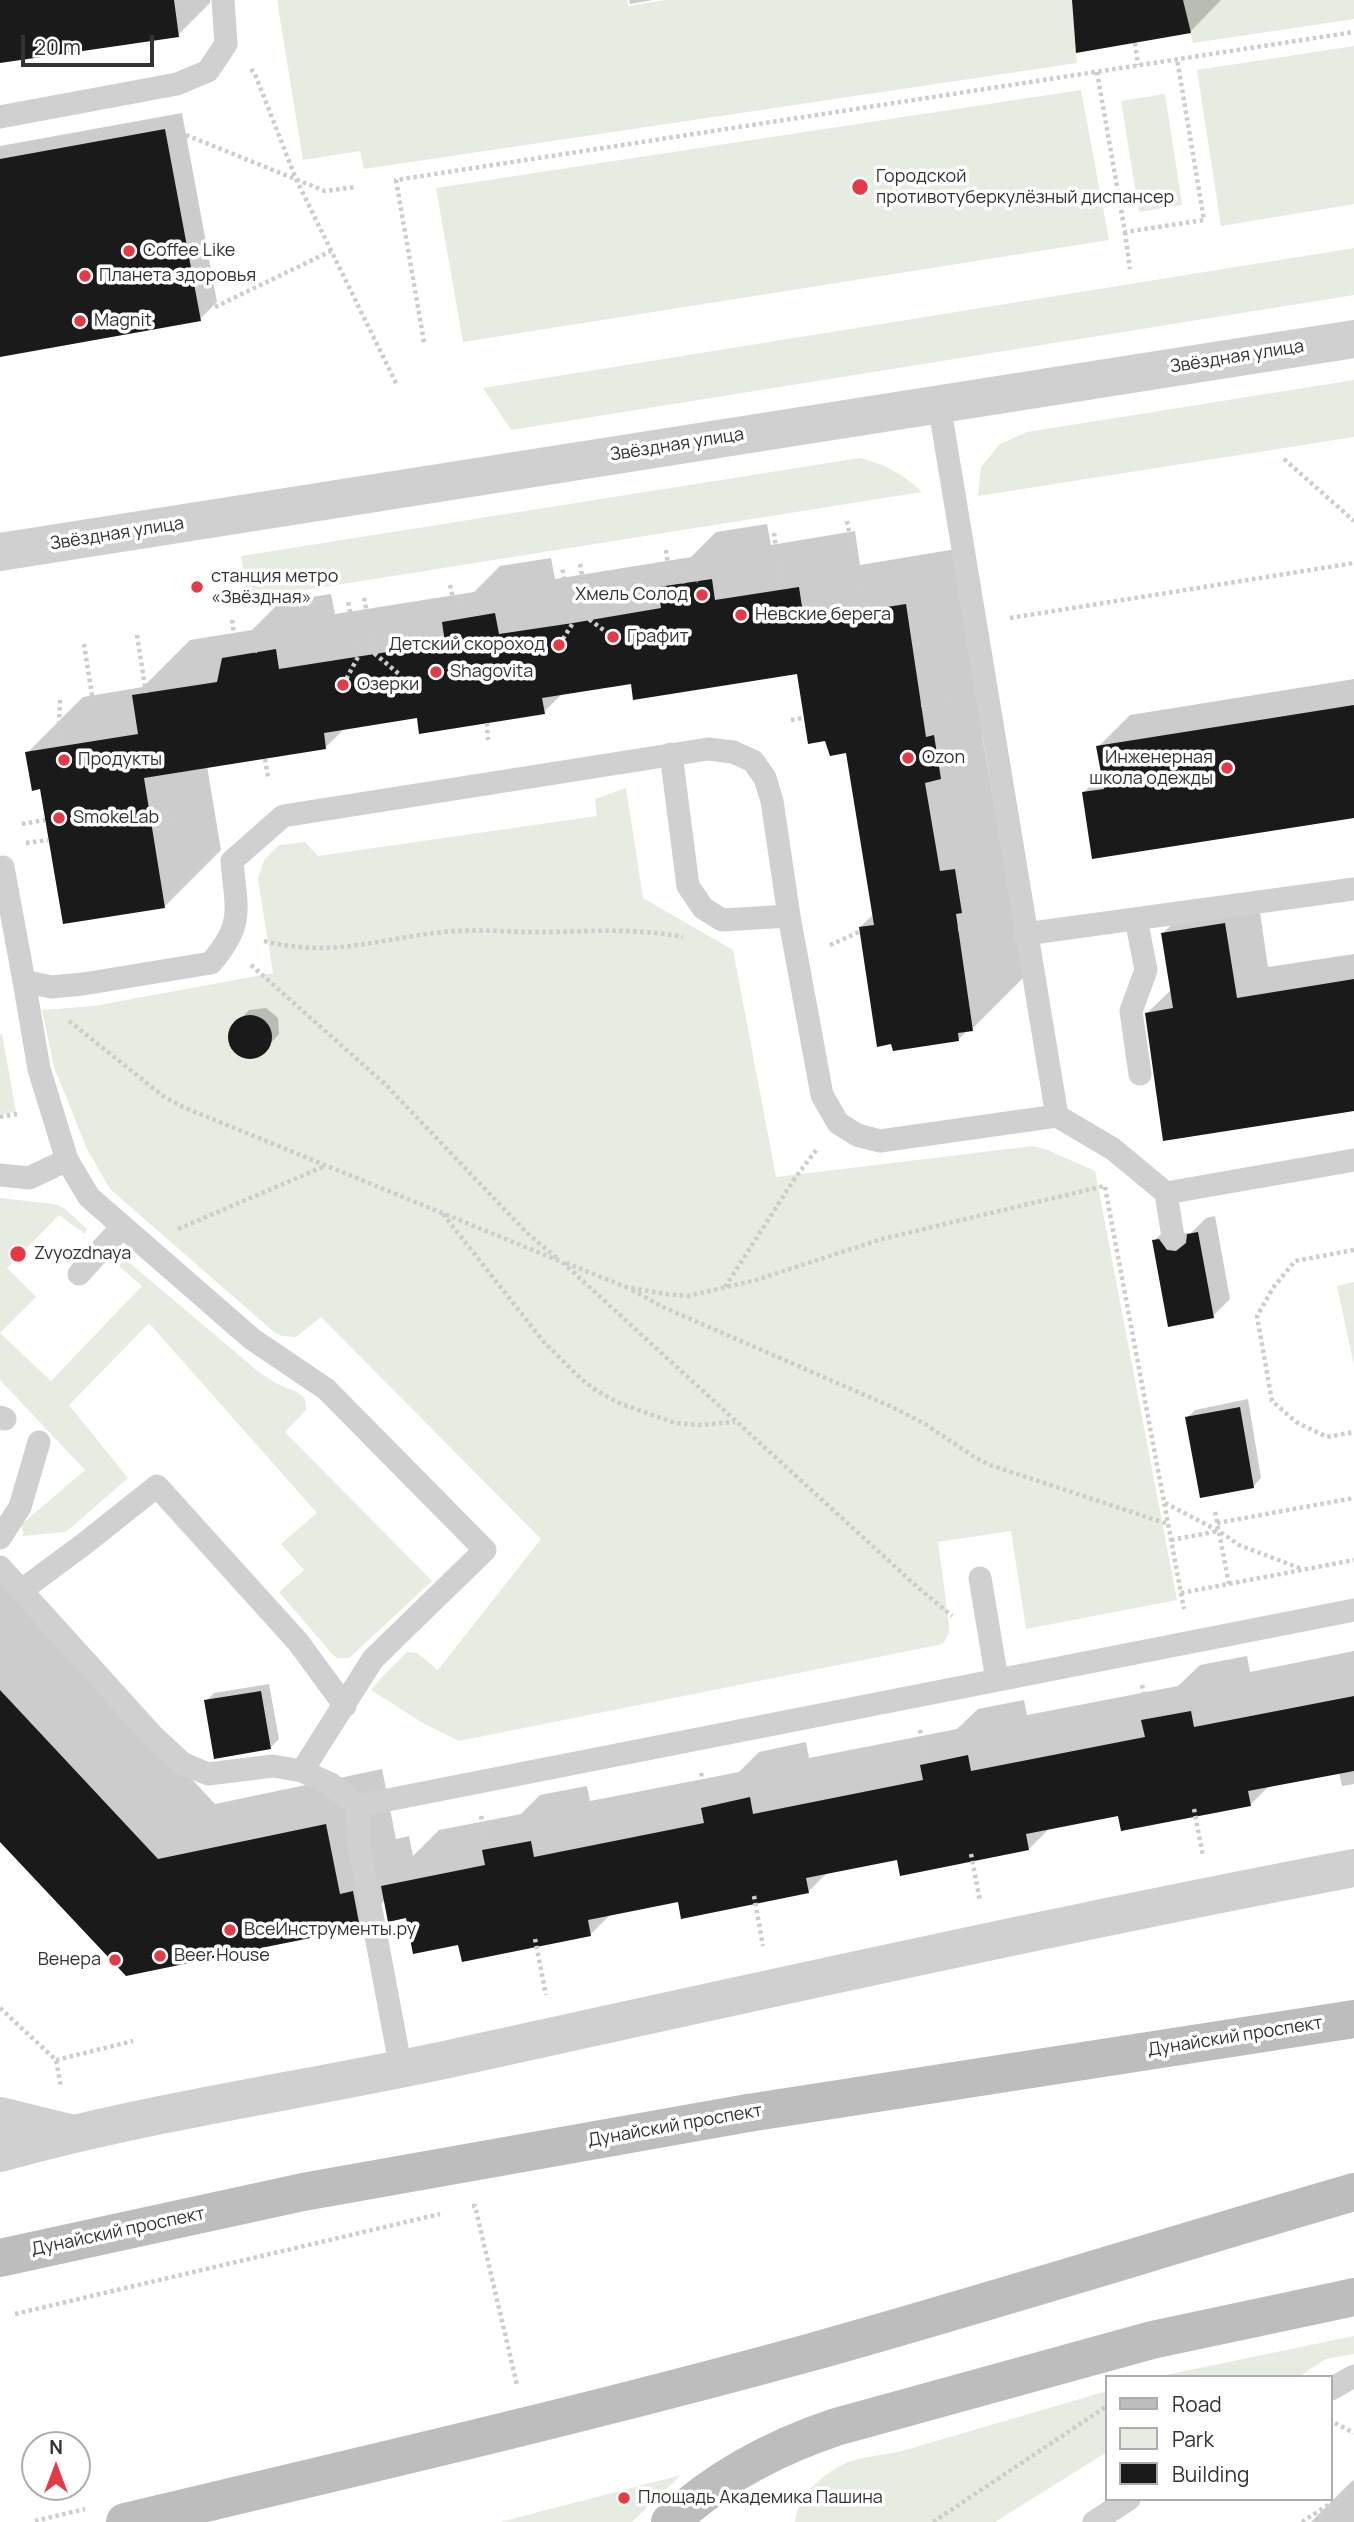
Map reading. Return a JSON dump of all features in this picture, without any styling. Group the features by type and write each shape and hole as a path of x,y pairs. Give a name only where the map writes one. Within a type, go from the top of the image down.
{"main road":[{"name":"Дунайский проспект","path":"0,2258 303,2192 748,2113 1354,2019"},
{"path":"125,2522 440,2448 804,2354 1031,2290 1354,2192"},
{"path":"670,2522 686,2507 736,2473 788,2444 836,2427 1152,2340 1354,2297"}],"street":[{"name":"Звёздная улица","path":"0,552 1354,339"},
{"path":"0,2116 68,2116 401,2069 1149,1908 1354,1868"},
{"path":"0,2153 68,2116"}],"lane":[{"path":"0,117 177,84 208,71 226,44 223,0"},
{"path":"939,404 1057,1116"},
{"path":"24,981 51,987 83,985 211,963 228,943 237,922 232,861 283,816 708,748 733,752 753,761 765,778 772,801 789,916 822,1095 838,1123 857,1135 880,1140 1057,1116 1113,1149 1166,1193 1173,1237"},
{"path":"671,754 688,886 703,908 722,920 789,916"},
{"path":"1,861 39,1069 67,1160 89,1197 252,1339 326,1389 485,1550 373,1659 302,1772"},
{"path":"1025,934 1354,889"},
{"path":"1136,919 1146,970 1131,1011 1140,1074"},
{"path":"0,1175 29,1178 67,1160"},
{"path":"1166,1193 1354,1160"},
{"path":"79,1274 122,1227"},
{"path":"0,1538 20,1507 39,1442"},
{"path":"22,1590 157,1486 298,1642 345,1706"},
{"path":"0,1567 153,1736 182,1763 208,1774 273,1766 302,1772 331,1784 357,1806 358,1840 401,2069"},
{"path":"980,1578 997,1680"},
{"path":"357,1806 1354,1610"},
{"path":"1333,2388 1354,2376"},
{"path":"1094,2522 1126,2501"}],"path":[{"path":"424,342 397,180 1354,32"},
{"path":"1135,43 1138,65"},
{"path":"226,44 255,74 296,179 397,385"},
{"path":"1125,232 1204,220 1177,59"},
{"path":"1097,72 1130,268"},
{"path":"186,135 325,191 355,187"},
{"path":"215,307 331,251"},
{"path":"1284,459 1354,521"},
{"path":"847,522 865,610"},
{"path":"774,533 782,589"},
{"path":"666,550 668,566 698,581"},
{"path":"975,624 1354,563"},
{"path":"580,564 590,620 613,637"},
{"path":"559,645 573,623 562,567"},
{"path":"682,572 684,584"},
{"path":"450,585 454,602 481,615"},
{"path":"364,598 374,654 399,674"},
{"path":"343,685 358,657 348,601"},
{"path":"467,609 469,618"},
{"path":"232,620 234,640 259,652"},
{"path":"137,635 146,693"},
{"path":"85,643 99,740"},
{"path":"249,646 250,653"},
{"path":"922,705 963,700"},
{"path":"60,701 61,746"},
{"path":"791,720 803,718"},
{"path":"487,723 488,740"},
{"path":"265,759 268,777"},
{"path":"22,824 45,820"},
{"path":"152,824 177,820"},
{"path":"25,843 48,839"},
{"path":"233,933 293,947 314,949 351,947 444,932 498,930 631,930 720,942 739,920"},
{"path":"958,929 999,922"},
{"path":"826,947 859,932"},
{"path":"249,964 386,1085 526,1231 950,1616"},
{"path":"67,1020 163,1096 183,1107 626,1287 674,1312 902,1411 990,1465 1168,1524"},
{"path":"1096,1138 1190,1642"},
{"path":"724,1288 795,1178 814,1154"},
{"path":"175,1231 325,1166"},
{"path":"626,1287 678,1296 703,1294 882,1239 1105,1186"},
{"path":"443,1214 543,1341 597,1391 619,1403 675,1423 699,1425 735,1422"},
{"path":"1354,1250 1294,1261 1257,1316 1272,1401 1296,1422 1326,1437 1354,1432"},
{"path":"1217,1523 1354,1498"},
{"path":"1164,1503 1219,1531 1239,1545 1304,1570"},
{"path":"1215,1512 1229,1584"},
{"path":"1171,1540 1219,1531"},
{"path":"1181,1593 1354,1560"},
{"path":"1142,1684 1149,1719"},
{"path":"919,1726 926,1763"},
{"path":"700,1768 707,1806"},
{"path":"1194,1809 1205,1865"},
{"path":"480,1811 488,1849"},
{"path":"971,1854 982,1909"},
{"path":"754,1896 764,1952"},
{"path":"535,1939 546,1995"},
{"path":"0,2008 56,2060 68,2116"},
{"path":"56,2060 132,2041"},
{"path":"462,2209 475,2206 519,2393"},
{"path":"15,2314 448,2212"},
{"path":"933,2522 1106,2407"},
{"path":"1333,2422 1354,2433"},
{"path":"1301,2522 1354,2488"},
{"path":"35,2521 89,2508"}],"green space":[{"path":"277,0 627,0 628,6 664,0 1072,0 1077,63 364,169 360,151 303,160"},
{"path":"1183,0 1354,0 1354,19 1193,43"},
{"path":"1354,46 1354,204 1221,226 1197,70"},
{"path":"1081,90 1109,240 463,342 436,188"},
{"path":"1165,94 1182,205 1139,212 1121,101"},
{"path":"1354,248 1354,295 511,430 483,388"},
{"path":"1354,380 1354,437 978,496 981,467 1000,444 1027,432"},
{"path":"860,458 893,471 922,492 248,599 241,556"},
{"path":"626,788 643,898 733,950 776,1177 1033,1146 1095,1171 1177,1600 1026,1629 1011,1531 938,1542 949,1624 949,1633 943,1644 459,1741 421,1722 371,1690 407,1652 417,1653 438,1670 541,1539 321,1317 296,1337 282,1336 274,1332 110,1189 87,1149 54,1067 42,1010 94,1006 273,973 258,879 264,860 279,845 305,842 318,856 597,816 595,799"},
{"path":"0,1034 16,1112 0,1115"},
{"path":"0,1198 54,1204 64,1208 87,1229 85,1234 59,1215 7,1268 36,1297 0,1333"},
{"path":"125,1259 260,1373 302,1395 306,1410 285,1432 432,1581 349,1658 337,1658 332,1654 279,1592 304,1570 281,1544 317,1513 149,1323 69,1405 128,1478 66,1532 23,1536 22,1524 85,1470 0,1380 0,1333 51,1381 142,1286 119,1266"},
{"path":"1354,1282 1354,1366 1337,1286"},
{"path":"1354,2336 1354,2354 1326,2359 1301,2375 1166,2375"},
{"path":"1106,2391 1106,2453 995,2522 795,2522 805,2497 832,2471 862,2458 902,2451"},
{"name":"Площадь Академика Пашина","path":"681,2475 632,2522 500,2522"}],"building":[{"path":"0,0 174,0 179,37 0,63"},
{"path":"1072,0 1183,0 1191,33 1076,53"},
{"path":"165,129 201,321 0,357 0,159"},
{"path":"712,579 715,600 799,587 804,620 906,604 926,737 934,735 941,779 925,783 940,871 955,869 962,913 956,914 973,1031 958,1033 959,1041 893,1051 891,1044 877,1047 859,927 874,925 846,753 830,756 825,741 808,744 797,674 633,700 631,684 542,698 545,714 419,734 417,718 324,733 326,749 144,778 165,908 63,924 40,789 32,791 25,752 138,734 132,695 217,682 222,658 276,649 279,669 445,643 442,622 495,613 499,634 573,623 661,608 658,587"},
{"name":"Инженерная школа одежды","path":"1354,705 1354,818 1092,859 1082,792 1104,789 1096,746"},
{"path":"1225,923 1237,998 1354,979 1354,1111 1163,1141 1145,1013 1173,1008 1161,933"},
{"path":"250,1015 265,1022 272,1037 265,1052 250,1059 235,1052 228,1037 235,1022"},
{"path":"1198,1232 1214,1318 1168,1327 1152,1240 1159,1239 1167,1250 1176,1251 1186,1243 1187,1234"},
{"path":"1240,1407 1254,1488 1200,1498 1185,1417"},
{"path":"0,1690 158,1859 326,1824 340,1894 353,1891 360,1928 261,1948 249,1962 238,1963 223,1956 126,1976 0,1842"},
{"path":"261,1691 271,1749 214,1759 204,1700"},
{"path":"1354,1696 1354,1771 1248,1791 1251,1806 1121,1831 1118,1816 1026,1834 1029,1850 900,1876 897,1860 806,1878 809,1893 681,1919 678,1902 588,1920 591,1936 462,1962 458,1945 413,1954 406,1918 388,1922 381,1886 485,1865 482,1850 531,1841 534,1857 704,1823 701,1808 750,1797 753,1814 923,1780 920,1765 968,1755 971,1771 1145,1737 1141,1720 1191,1711 1194,1727"}],"place":[{"name":"Городской противотуберкулёзный диспансер","path":"860,187"},
{"name":"Coffee Like","path":"129,251"},
{"name":"Планета здоровья","path":"85,276"},
{"name":"Magnit","path":"80,321"},
{"name":"станция метро «Звёздная»","path":"197,587"},
{"name":"Хмель Солод","path":"702,595"},
{"name":"Невские берега","path":"741,615"},
{"name":"Графит","path":"613,637"},
{"name":"Детский скороход","path":"559,645"},
{"name":"Shagovita","path":"436,672"},
{"name":"Озерки","path":"343,685"},
{"name":"Ozon","path":"908,758"},
{"name":"Продукты","path":"64,760"},
{"name":"Инженерная школа одежды","path":"1227,768"},
{"name":"SmokeLab","path":"59,818"},
{"name":"Zvyozdnaya","path":"18,1254"},
{"name":"ВсеИнструменты.ру","path":"230,1930"},
{"name":"Beer House","path":"160,1956"},
{"name":"Венера","path":"115,1960"},
{"name":"Площадь Академика Пашина","path":"624,2498"}]}
